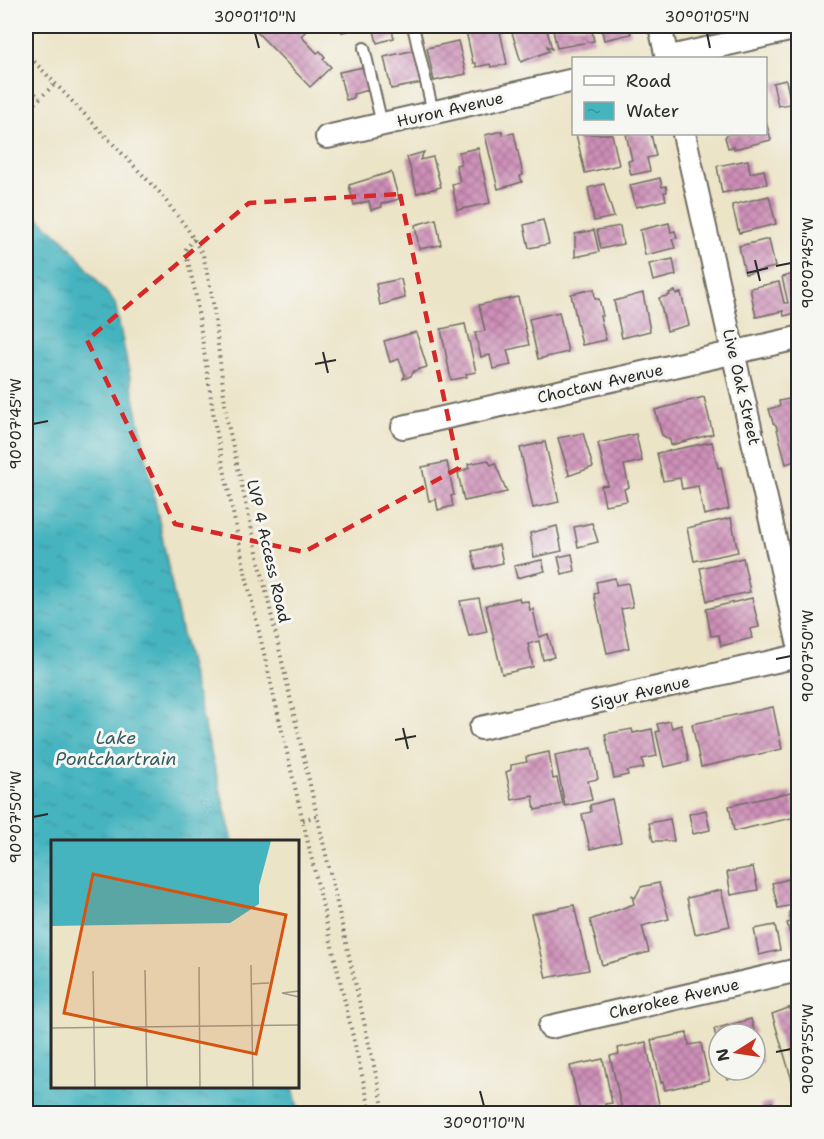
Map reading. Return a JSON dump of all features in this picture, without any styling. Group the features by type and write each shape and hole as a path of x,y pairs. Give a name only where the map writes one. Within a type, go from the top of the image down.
{"street":[{"path":"660,26 667,57"},
{"path":"671,57 798,28"},
{"name":"Huron Avenue","path":"327,137 572,80"},
{"name":"Live Oak Street","path":"684,135 798,641"},
{"name":"Choctaw Avenue","path":"402,428 798,338"},
{"name":"Sigur Avenue","path":"481,728 798,656"},
{"name":"Cherokee Avenue","path":"550,1027 798,970"}],"lane":[{"path":"413,26 434,112"},
{"path":"364,48 382,124"}],"path":[{"name":"LVP 4 Access Road","path":"26,53 159,192 203,255 212,294 227,420 384,1113"},
{"path":"26,111 55,84"},
{"path":"26,86 40,98"},
{"path":"194,239 185,250 195,291 215,425 246,576 371,1113"},
{"path":"303,820 316,816"}],"highlighted area":[{"path":"400,194 459,468 304,552 175,524 87,340 249,203"}],"water":[{"name":"Lake Pontchartrain","path":"26,207 66,242 115,303 182,635 233,840 51,840 51,1088 293,1088 299,1113 26,1113"}],"building":[{"path":"251,26 291,26 297,31 302,26 306,26 309,28 301,36 317,53 320,51 325,57 323,59 331,67 310,87"},
{"path":"340,26 367,26 342,32"},
{"path":"373,26 391,26 394,38 377,43"},
{"path":"482,26 499,26 507,64 476,67 476,63 473,63 466,31 482,28"},
{"path":"510,26 546,26 552,49 547,46 549,51 521,62"},
{"path":"552,26 591,26 594,41 557,48"},
{"path":"601,26 629,26 631,34 604,40"},
{"path":"458,41 466,74 434,81 427,48"},
{"path":"415,50 422,83 391,89 384,57"},
{"path":"364,67 369,90 353,94 354,98 346,100 339,72"},
{"path":"786,80 791,104 778,106 773,83"},
{"path":"767,126 771,140 734,149 734,147 728,148 725,137 728,135 767,135"},
{"path":"502,131 503,135 514,133 523,175 520,176 522,182 498,189 485,135"},
{"path":"576,135 612,135 619,165 585,173"},
{"path":"626,135 651,135 656,156 647,158 650,171 631,175 628,161 632,160"},
{"path":"478,148 490,203 457,210 452,184 460,182 456,165 461,164 459,152"},
{"path":"424,152 420,160 433,157 441,187 417,193 407,157"},
{"path":"748,160 750,173 764,170 767,184 722,193 717,166"},
{"path":"391,172 399,199 381,204 382,207 371,210 369,201 354,205 349,185"},
{"path":"660,178 662,187 666,186 667,192 664,192 666,200 636,207 630,185"},
{"path":"604,184 614,217 594,221 588,188"},
{"path":"769,196 776,224 739,233 732,205"},
{"path":"436,219 441,245 419,249 415,225"},
{"path":"543,220 549,244 529,248 524,225"},
{"path":"669,223 671,232 675,231 677,238 672,239 675,248 645,255 640,230"},
{"path":"620,226 623,244 601,249 597,230"},
{"path":"594,230 599,252 575,257 575,234"},
{"path":"769,239 775,267 745,274 739,246"},
{"path":"673,259 676,275 653,281 649,264"},
{"path":"798,273 798,301 794,302 796,313 784,316 783,311 756,317 750,288 779,282 784,303 788,303 782,277"},
{"path":"401,279 405,298 380,305 376,284"},
{"path":"594,289 595,299 599,299 603,316 600,316 606,340 582,345 571,294"},
{"path":"675,291 676,294 681,293 689,325 667,331 659,298"},
{"path":"643,293 650,331 622,338 614,301"},
{"path":"518,297 529,345 507,350 511,365 493,369 490,355 481,357 475,333 485,331 479,305"},
{"path":"559,312 568,352 538,359 529,319"},
{"path":"465,324 476,372 466,374 467,377 451,380 441,329"},
{"path":"416,332 427,367 414,371 411,376 403,379 405,375 399,359 390,362 384,341"},
{"path":"704,397 713,434 671,445 670,440 662,435 655,410"},
{"path":"798,397 798,460 786,464 776,425 773,423 769,409 780,406 779,401"},
{"path":"583,433 593,467 568,476 558,438"},
{"path":"636,434 642,461 624,465 629,487 624,489 627,501 605,505 601,486 608,485 598,443"},
{"path":"545,442 559,502 533,508 520,448"},
{"path":"712,442 718,468 721,467 729,509 704,515 698,486 682,489 680,478 663,481 657,453"},
{"path":"488,460 491,465 495,463 507,492 464,501 458,473 469,468 468,464"},
{"path":"447,462 454,495 451,496 453,506 438,510 436,499 429,501 422,467"},
{"path":"731,518 738,552 694,561 687,528"},
{"path":"592,523 598,542 578,547 574,527"},
{"path":"557,526 562,551 534,557 530,533"},
{"path":"499,545 503,563 476,569 472,551"},
{"path":"572,554 575,571 562,574 558,557"},
{"path":"743,558 750,592 707,601 700,568"},
{"path":"542,560 545,571 517,578 514,566"},
{"path":"615,578 616,585 628,583 633,607 621,609 629,648 607,653 594,594 598,593 596,582"},
{"path":"479,598 487,632 469,636 460,601"},
{"path":"519,598 520,602 528,601 530,610 533,609 539,637 548,634 554,657 543,660 539,641 528,644 533,667 502,674 486,605"},
{"path":"752,598 759,627 750,629 752,638 721,646 719,635 711,636 706,609"},
{"path":"773,707 782,749 701,767 692,724"},
{"path":"670,721 672,728 681,725 689,761 664,767 656,732 659,731 657,724"},
{"path":"632,729 633,733 652,729 657,756 642,759 644,768 627,771 628,775 614,778 605,734"},
{"path":"592,748 598,779 588,781 592,800 565,806 555,755"},
{"path":"549,752 553,779 557,778 563,804 535,810 533,796 512,800 506,772 511,770 511,765 527,762 526,757"},
{"path":"791,792 796,817 734,831 729,806"},
{"path":"612,799 621,842 590,849 582,814 591,812 590,805"},
{"path":"706,810 710,830 693,834 689,814"},
{"path":"670,819 674,841 653,841 649,823"},
{"path":"753,867 758,890 731,895 727,872"},
{"path":"798,877 798,904 778,908 772,883"},
{"path":"659,883 669,919 642,926 649,952 602,965 590,920 634,904 632,896 635,898 641,887"},
{"path":"721,890 730,926 695,934 687,898"},
{"path":"574,905 589,970 546,978 531,914"},
{"path":"798,909 797,949 797,945 793,946 787,923 791,922 789,912"},
{"path":"775,925 780,950 759,955 754,929"},
{"path":"791,1007 790,1009 798,1007 798,1085 794,1087 772,1014"},
{"path":"687,1033 689,1045 701,1043 707,1080 665,1090 663,1082 661,1083 651,1040"},
{"path":"646,1042 661,1114 623,1114 610,1056 619,1054 618,1048"},
{"path":"603,1059 612,1103 605,1104 606,1111 588,1114 587,1109 580,1111 570,1066"},
{"path":"772,1102 774,1114 762,1114 760,1105"}]}
